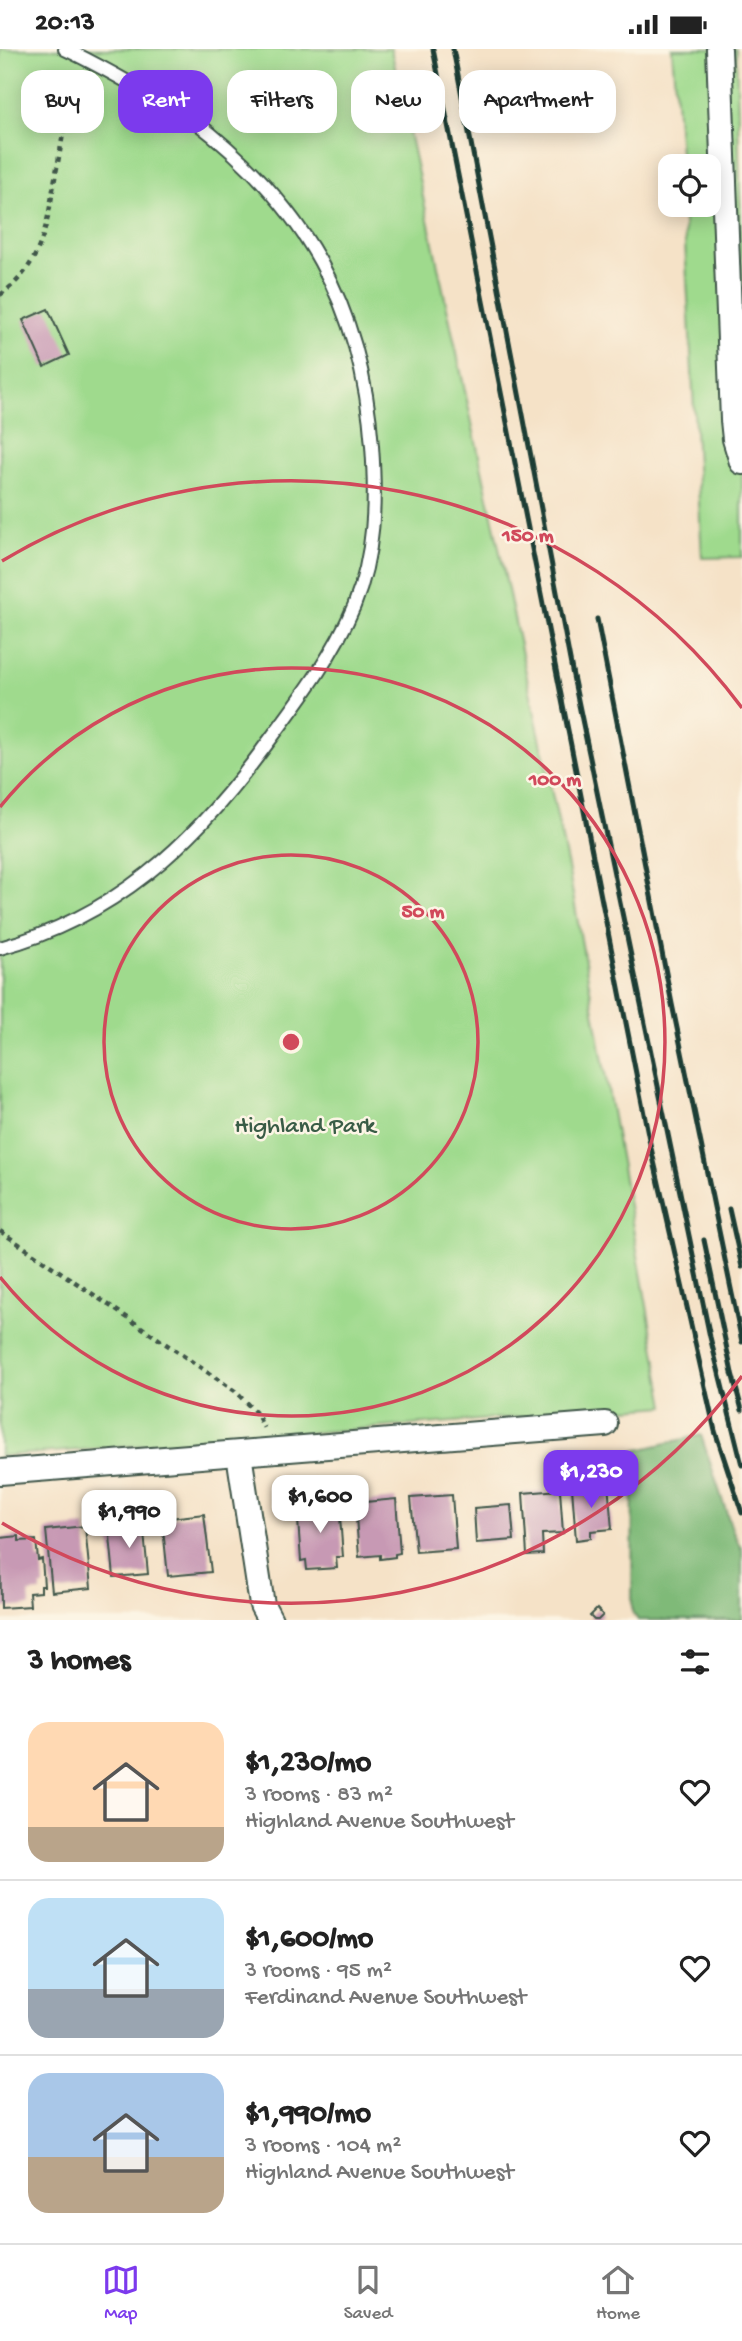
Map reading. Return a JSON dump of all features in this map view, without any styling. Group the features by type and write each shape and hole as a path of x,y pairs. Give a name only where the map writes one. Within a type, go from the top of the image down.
{"street":[{"path":"719,49 733,420 742,462"},
{"path":"0,1472 605,1424"},
{"path":"239,1454 262,1605 270,1620"}],"lane":[{"path":"0,948 62,927 103,906 147,875 196,829 247,770 300,698 335,642 358,595 373,532 371,432 361,365 346,317 327,271 307,236 278,199 233,153 190,117 92,61 65,49"}],"path":[{"path":"0,295 22,275 37,254 47,230 68,103 73,88 92,61"},
{"path":"0,1231 235,1391 257,1414 265,1432"}],"green space":[{"name":"Highland Park","path":"0,49 391,49 396,70 351,70 351,133 409,133 568,867 665,1406 0,1456"},
{"path":"672,49 736,49 742,265 742,557 702,558 684,217 721,217 721,154 680,154"},
{"path":"701,1435 733,1532 742,1550 742,1620 638,1620 632,1612 633,1451"}],"building":[{"path":"48,309 69,355 44,367 23,320"},
{"path":"608,1484 612,1529 591,1531 591,1538 576,1540 572,1488"},
{"path":"560,1490 563,1533 542,1534 543,1554 527,1555 523,1493"},
{"path":"452,1495 456,1549 416,1552 411,1498"},
{"path":"396,1499 400,1553 395,1554 395,1557 380,1559 380,1555 359,1557 355,1503"},
{"path":"339,1503 343,1557 336,1557 337,1568 307,1570 306,1560 301,1561 297,1506"},
{"path":"511,1505 514,1540 476,1543 474,1508"},
{"path":"204,1514 211,1572 168,1576 162,1519"},
{"path":"143,1522 148,1574 114,1577 109,1526"},
{"path":"85,1526 91,1588 52,1592 46,1530"},
{"path":"19,1536 19,1541 36,1540 38,1560 42,1559 44,1586 41,1586 41,1592 29,1593 30,1606 1,1608 0,1538"},
{"path":"597,1609 603,1615 594,1620 590,1616"}],"railway":[{"path":"433,49 649,1139 715,1431 742,1513"},
{"path":"453,49 573,676 710,1337 742,1465"},
{"path":"597,619 672,1004 742,1342"},
{"path":"729,1209 742,1267"},
{"path":"704,1240 742,1410"}]}
